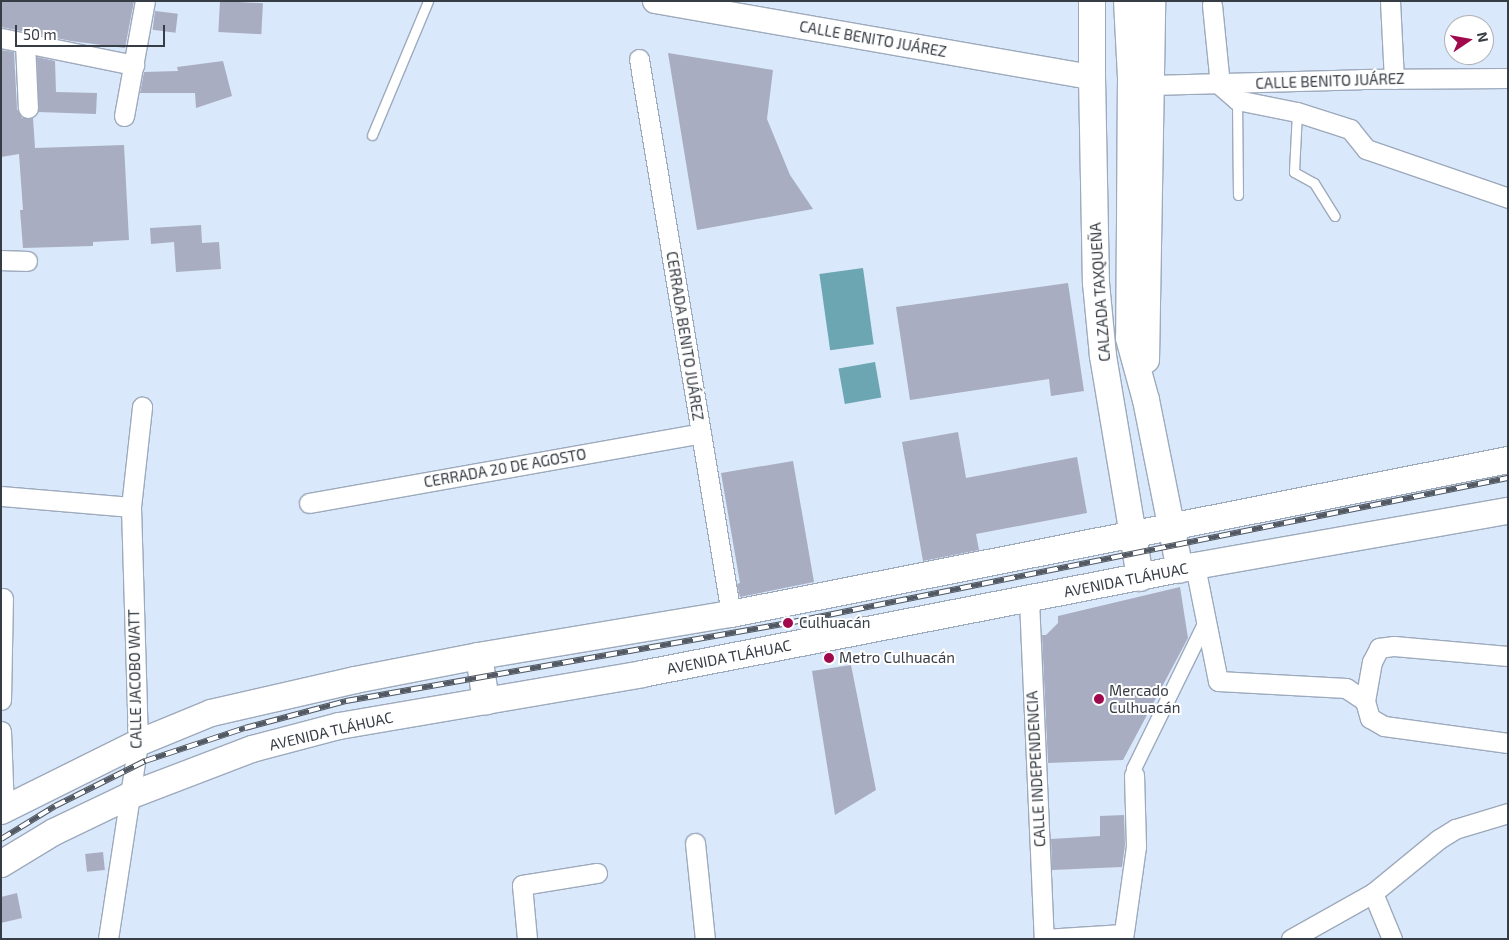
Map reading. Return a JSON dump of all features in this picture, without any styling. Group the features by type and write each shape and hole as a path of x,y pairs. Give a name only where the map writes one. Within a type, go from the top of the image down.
{"main road":[{"name":"CALZADA TAXQUEÑA","path":"1127,1 1131,77 1128,220 1129,338 1146,400 1172,526 1188,568"},
{"name":"CALZADA TAXQUEÑA","path":"1146,400 1152,1"},
{"name":"CALZADA TAXQUEÑA","path":"1093,2 1092,77 1096,283 1102,347 1140,578"},
{"path":"3,810 138,743 211,713 356,680 479,656 731,614 1508,460"},
{"name":"AVENIDA TLÁHUAC","path":"1,864 54,832 129,796 252,749 339,726 642,674 1188,568 1508,511"},
{"path":"479,656 486,701"}],"street":[{"path":"124,116 145,1"},
{"name":"CALLE BENITO JUÁREZ","path":"655,1 1092,77"},
{"path":"1390,1 1394,79"},
{"path":"1212,5 1220,85 1237,100 1297,112 1350,130 1366,148 1508,198"},
{"path":"1,38 134,65"},
{"path":"25,43 28,108"},
{"name":"CERRADA BENITO JUÁREZ","path":"639,59 731,614"},
{"name":"CALLE BENITO JUÁREZ","path":"1151,85 1508,78"},
{"path":"1,260 27,261"},
{"name":"CALLE JACOBO WATT","path":"108,939 138,743 131,507 142,407"},
{"name":"CERRADA 20 DE AGOSTO","path":"309,503 701,432"},
{"path":"1,496 131,507"},
{"path":"1188,568 1207,620 1218,681 1346,688 1365,701"},
{"path":"1,700 3,598"},
{"name":"CALLE INDEPENDENCIA","path":"1028,600 1044,939"},
{"path":"1044,939 1123,936 1136,846 1134,769 1207,620"},
{"path":"1508,656 1394,646 1379,648 1372,662 1365,701 1370,718 1384,726 1508,742"},
{"path":"1,731 3,810"},
{"path":"1291,939 1373,893 1438,839 1455,829 1508,813"},
{"path":"695,844 704,939"},
{"path":"527,939 522,886 597,873"},
{"path":"1373,893 1392,939"}],"lane":[{"path":"372,135 428,1"},
{"path":"1237,100 1238,195"},
{"path":"1297,112 1294,172 1314,183 1334,216"}],"water":[{"path":"863,268 874,344 830,350 819,274"},
{"path":"875,362 881,397 845,404 839,368"}],"building":[{"path":"1,1 134,1 125,48 71,41 1,27"},
{"path":"220,1 263,3 261,34 218,32"},
{"path":"155,11 178,14 176,33 153,30"},
{"path":"1,50 14,52 17,109 22,118 33,118 35,148 124,145 129,240 93,242 93,246 23,248 20,210 23,210 19,154 1,157"},
{"path":"668,53 773,70 767,119 790,175 813,209 697,230"},
{"path":"37,57 55,61 56,92 97,93 96,114 38,112"},
{"path":"223,61 232,96 196,108 195,93 140,93 144,72 178,71 177,67"},
{"path":"201,225 202,243 219,242 221,269 176,272 174,242 151,244 150,228"},
{"path":"1068,283 1084,391 1051,396 1049,379 910,400 896,307"},
{"path":"958,432 966,478 1077,457 1087,513 976,534 979,550 923,561 902,442"},
{"path":"793,461 814,582 740,597 737,584 740,583 721,473"},
{"name":"Mercado Culhuacán","path":"1180,587 1188,638 1123,760 1048,763 1042,635 1046,635 1058,623 1058,616"},
{"path":"851,665 876,790 835,815 812,671"},
{"path":"1124,815 1125,845 1122,867 1052,870 1051,839 1100,836 1100,816"},
{"path":"103,852 105,870 87,872 85,854"},
{"path":"17,893 22,918 1,923 1,897"}],"railway":[{"path":"1,839 55,806 145,761 245,728 346,701 788,623 1508,478"}],"place":[{"name":"Culhuacán","path":"788,623"},
{"name":"Metro Culhuacán","path":"829,658"},
{"name":"Mercado Culhuacán","path":"1099,699"}]}
